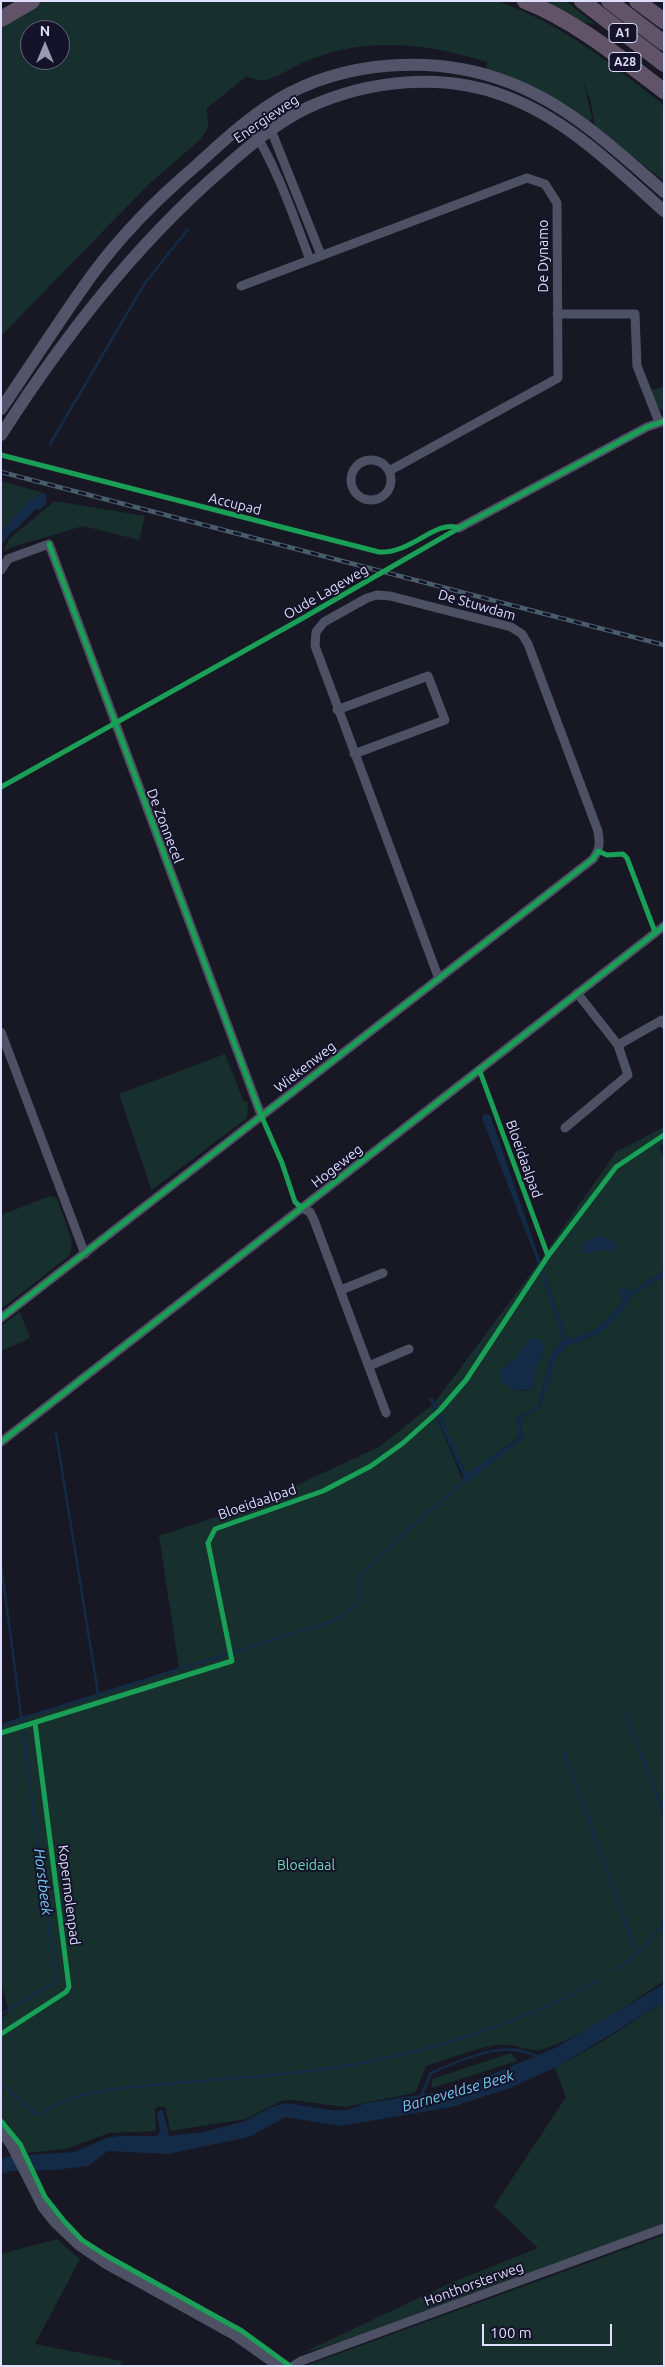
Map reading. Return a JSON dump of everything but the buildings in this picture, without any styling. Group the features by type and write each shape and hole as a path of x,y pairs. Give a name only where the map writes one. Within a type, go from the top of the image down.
{"highway":[{"path":"1,19 32,1"},
{"name":"A28","path":"525,1 540,7 587,34 664,91"},
{"name":"A1","path":"582,1 664,64"},
{"name":"A1","path":"609,1 664,43"},
{"name":"A1","path":"637,1 664,21"}],"main road":[{"name":"Energieweg","path":"1,409 93,274 149,209 259,113 279,100 319,81 348,73 388,66 431,65 468,70 508,81 541,97 570,115 664,192"},
{"name":"Energieweg","path":"2,433 54,357 114,279 196,192 259,138 307,108 337,96 364,88 396,83 430,82 462,85 504,95 539,111 570,130 604,157 664,211"}],"street":[{"path":"259,113 271,130 321,256"},
{"path":"248,122 259,138 283,186 310,260"},
{"name":"De Dynamo","path":"241,286 527,178 545,184 557,202 558,378 389,471"},
{"path":"459,528 647,427 661,422 637,366 635,314 557,314"},
{"path":"377,461 389,471 391,481 388,491 376,500 366,499 354,490 352,475 362,463 377,461"},
{"name":"De Zonnecel","path":"1,570 8,559 49,544 261,1115"},
{"name":"De Stuwdam","path":"440,979 337,710 315,646 316,632 324,622 377,594 511,627 522,634 534,660 598,831 600,842 598,851"},
{"path":"337,710 428,676 432,685 445,720 354,754"},
{"name":"Wiekenweg","path":"1,1318 261,1115 440,979 593,859 598,851"},
{"name":"Hogeweg","path":"1,1442 664,926"},
{"path":"565,1128 628,1075 618,1046 577,993"},
{"path":"618,1046 662,1020 664,1024"},
{"path":"1,1032 84,1254"},
{"path":"302,1208 310,1212 314,1220 386,1413"},
{"path":"341,1290 383,1273"},
{"path":"369,1366 409,1349"},
{"path":"1,2131 17,2155 55,2222 91,2254 235,2335 279,2366"},
{"name":"Honthorsterweg","path":"294,2366 300,2361 664,2228"}],"green space":[{"path":"44,1 497,1 543,21 585,46 664,105 664,181 595,127 591,102 583,81 592,118 589,123 486,70 487,62 456,53 424,47 374,45 343,49 307,61 269,79 258,80 247,76 207,108 208,128 201,139 148,185 1,336 1,25"},
{"path":"545,1 566,1 595,24 567,20"},
{"path":"664,387 664,411 655,406 651,390"},
{"path":"1,481 44,493 28,502 1,532"},
{"path":"55,501 145,516 139,540 83,526 9,548 4,552 9,539"},
{"path":"225,1054 244,1102 248,1102 247,1118 149,1192 151,1188 119,1094"},
{"path":"664,1127 664,1147 662,1144 659,1146 664,1158 664,1271 629,1292 619,1289 623,1300 606,1321 585,1334 567,1339 540,1261 616,1152"},
{"path":"50,1196 57,1198 72,1241 70,1255 1,1309 1,1215"},
{"path":"538,1264 563,1340 552,1354 538,1406 517,1418 519,1437 469,1473 465,1472 435,1402","holes":["543,1355 534,1370 535,1386 531,1389 520,1391 504,1383 500,1370 517,1358"]},
{"name":"Bloeidaal","path":"664,1276 664,1981 589,2029 541,2050 502,2044 426,2066 415,2093 344,2107 294,2100 281,2101 246,2119 170,2131 166,2108 160,2106 155,2109 156,2131 109,2133 66,2149 26,2153 11,2129 1,2119 1,2019 9,2012 1,1982 1,1725 179,1668 159,1536 258,1503 379,1447 432,1405 462,1479 523,1439 521,1419 540,1408 557,1357 568,1345 589,1338 622,1312 631,1295"},
{"path":"20,1312 30,1338 1,1351 1,1326"},
{"path":"664,2002 664,2224 328,2346 302,2353 453,2282 538,2248 494,2206 566,2097 555,2068 598,2044"},
{"path":"511,2053 517,2061 432,2088 432,2079"},
{"path":"664,2235 664,2366 305,2366"},
{"path":"57,2239 80,2259 35,2344 122,2361 121,2366 1,2366 1,2254"}],"water":[{"path":"44,493 46,494 46,504 40,510 36,509 12,531 1,546 1,532 29,500"},
{"path":"484,1114 490,1115 567,1339 592,1331 606,1321 623,1300 618,1289 624,1287 629,1292 664,1271 664,1276 632,1295 622,1312 602,1332 567,1346 557,1357 540,1408 521,1419 523,1439 466,1483 429,1398 433,1398 465,1471 469,1472 519,1438 517,1418 538,1406 552,1354 563,1340 534,1253 482,1118"},
{"path":"599,1235 615,1243 617,1248 614,1251 603,1250 585,1254 582,1252 584,1243"},
{"path":"529,1339 540,1339 543,1346 542,1356 535,1371 535,1386 524,1390 512,1389 503,1382 500,1377 500,1370 517,1358"},
{"name":"Barneveldse Beek","path":"664,1984 664,2002 559,2066 510,2088 452,2107 340,2126 286,2117 249,2137 168,2154 108,2151 88,2166 55,2170 11,2171 1,2174 1,2159 10,2156 75,2152 106,2138 119,2136 157,2136 160,2132 157,2114 159,2110 163,2111 169,2136 203,2132 245,2121 272,2107 286,2103 330,2110 347,2110 366,2103 433,2093 468,2084 553,2049"}],"waterway":[{"path":"50,444 145,283 188,229"},
{"path":"56,1433 98,1693"},
{"path":"1,1725 336,1620 357,1605 361,1595 359,1584 363,1573 411,1527 466,1480"},
{"name":"Horstbeek","path":"1,1563 56,1982 1,2014"},
{"path":"626,1714 664,1814"},
{"path":"564,1752 637,1954"},
{"path":"617,1970 645,1947 664,1921"},
{"path":"1,2083 37,2115 73,2098 103,2091 139,2086 281,2074 351,2065 388,2058 462,2038 535,2012 600,1980"},
{"name":"Barneveldse Beek","path":"421,2097 431,2073 473,2056 506,2050 520,2051 540,2057"}],"railway":[{"path":"1,472 664,645"}],"cycle path":[{"name":"Oude Lageweg","path":"1,787 303,618 459,528 647,427 664,421"},
{"name":"Accupad","path":"1,455 379,552 402,548 441,528 459,528"},
{"path":"49,544 261,1115 282,1163 295,1202 302,1208"},
{"path":"1,1318 593,859 598,851 607,855 623,854 627,858 655,932"},
{"path":"1,1442 664,926"},
{"name":"Bloeidaalpad","path":"479,1069 548,1256"},
{"name":"Bloeidaalpad","path":"1,1733 232,1661 208,1543 215,1529 323,1491 371,1466 403,1443 440,1410 466,1380 548,1256 616,1167 664,1135"},
{"name":"Kopermolenpad","path":"1,2034 66,1992 69,1987 35,1723"},
{"path":"1,2121 20,2144 45,2197 82,2240 107,2256 242,2331 290,2366"}]}
